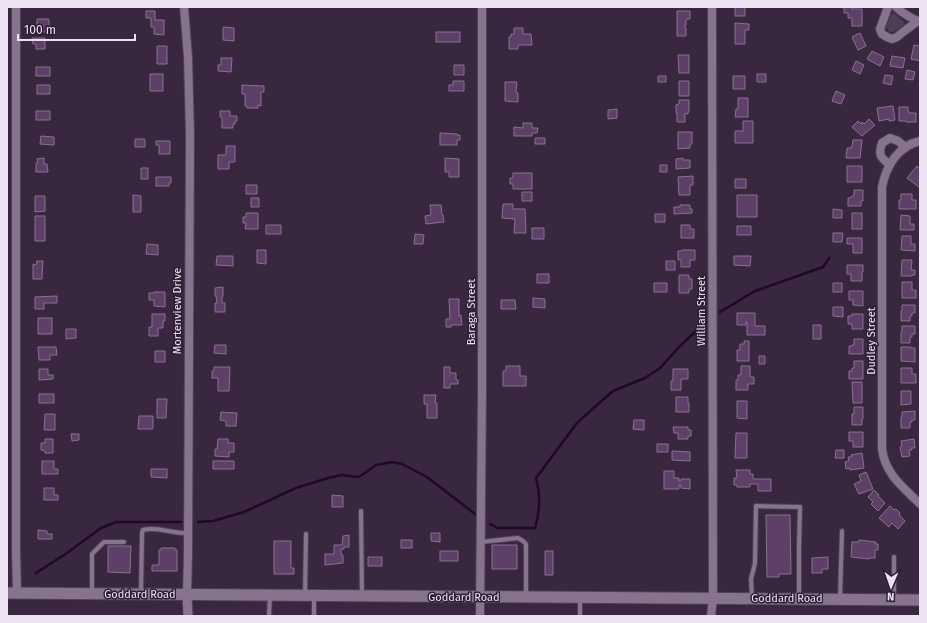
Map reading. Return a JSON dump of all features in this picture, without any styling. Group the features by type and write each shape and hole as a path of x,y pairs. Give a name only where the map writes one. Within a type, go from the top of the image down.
{"main road":[{"name":"Goddard Road","path":"12,593 920,600"}],"street":[{"path":"12,593 16,550 16,7"},
{"name":"Mortenview Drive","path":"184,7 188,57 190,135 188,616"},
{"name":"Baraga Street","path":"480,616 482,391 482,7"},
{"name":"William Street","path":"711,616 713,598 712,7"},
{"path":"888,7 880,29 882,34 887,37 897,37 919,22"},
{"path":"896,7 902,13 919,22"},
{"path":"890,165 881,158 879,150 882,143 890,138 898,141 905,148"},
{"name":"Dudley Street","path":"920,141 912,143 897,155 884,177 882,187 882,449 886,466 892,475 920,504"}],"lane":[{"path":"752,598 751,579 755,564 756,506 800,507 799,598"},
{"path":"361,511 362,596"},
{"path":"141,594 143,530 157,529 188,533"},
{"path":"840,599 842,531"},
{"path":"306,534 310,596 314,616"},
{"path":"481,542 518,538 526,544 526,597"},
{"path":"92,594 92,554 104,542 124,542"},
{"path":"894,557 894,600"},
{"path":"269,616 270,595"},
{"path":"580,598 580,616"}],"shaded area":[{"path":"892,13 900,17 905,24 896,31 889,32 886,27"}],"building":[{"path":"735,7 745,7 745,16 735,16"},
{"path":"844,7 862,9 862,26 852,26 852,18 848,18 848,13 844,13"},
{"path":"146,11 155,11 155,20 164,20 164,35 154,34 154,27 151,27 151,18 146,18"},
{"path":"677,11 690,11 690,19 686,20 685,25 686,36 677,36"},
{"path":"37,19 49,19 49,32 37,32"},
{"path":"735,23 749,24 749,30 745,30 745,44 735,44"},
{"path":"223,27 234,28 234,41 223,40"},
{"path":"514,28 523,28 523,34 531,34 532,45 518,45 518,49 509,49 509,37 511,37 511,34 514,34"},
{"path":"436,32 460,32 460,42 436,42"},
{"path":"860,33 866,46 858,50 852,37"},
{"path":"32,38 45,38 45,49 36,49 36,44 33,44"},
{"path":"914,45 920,46 920,61 911,59"},
{"path":"157,46 167,46 167,64 157,64"},
{"path":"872,51 884,57 880,66 867,59"},
{"path":"678,55 689,55 689,73 679,73"},
{"path":"892,56 905,58 903,68 890,66"},
{"path":"221,58 232,58 231,72 218,71 218,65 221,65"},
{"path":"856,61 864,65 860,74 852,70"},
{"path":"454,65 464,65 464,75 454,75"},
{"path":"36,67 50,67 50,76 36,76"},
{"path":"907,70 915,72 913,80 905,79"},
{"path":"150,74 163,74 163,91 150,91"},
{"path":"757,74 766,74 766,82 757,82"},
{"path":"885,75 893,76 891,85 883,83"},
{"path":"658,76 666,76 666,82 658,82"},
{"path":"733,76 745,76 745,89 733,89"},
{"path":"453,81 464,81 464,91 449,91 449,85 453,85"},
{"path":"679,81 689,81 689,96 679,96"},
{"path":"505,82 517,82 516,93 518,93 518,102 505,101"},
{"path":"37,85 50,85 50,94 37,94"},
{"path":"242,85 264,86 264,92 261,92 261,106 258,105 258,108 247,108 247,106 245,106 245,94 242,94"},
{"path":"836,91 845,95 841,104 832,101"},
{"path":"738,98 748,98 748,117 735,117 736,109 738,109"},
{"path":"679,100 689,100 689,112 688,114 684,114 685,122 677,122 676,105 679,104"},
{"path":"893,106 895,120 889,121 889,119 879,121 877,108"},
{"path":"899,107 908,107 909,113 916,113 916,122 899,121"},
{"path":"617,109 617,118 608,119 608,110"},
{"path":"36,111 50,111 50,120 36,120"},
{"path":"220,111 230,111 230,116 237,116 237,121 233,124 233,128 222,128 222,117 220,117"},
{"path":"869,119 875,125 862,136 852,127 858,121 861,124 862,122 864,124"},
{"path":"743,121 753,121 753,143 735,143 735,131 743,131"},
{"path":"523,123 532,123 532,128 538,128 537,133 532,133 532,136 514,136 514,127 523,128"},
{"path":"678,132 692,132 692,144 690,144 690,148 678,149"},
{"path":"440,133 460,135 460,140 457,140 457,145 440,145"},
{"path":"41,136 54,137 54,145 40,144"},
{"path":"535,138 545,138 545,144 535,144"},
{"path":"135,139 145,139 145,147 135,147"},
{"path":"853,140 862,140 860,158 846,158 847,148 852,147"},
{"path":"156,141 170,141 170,154 159,154 159,145 156,145"},
{"path":"226,146 235,146 235,162 229,162 229,169 218,169 218,155 226,155"},
{"path":"44,158 44,164 47,164 48,172 36,172 36,163 38,163 37,159"},
{"path":"445,158 459,159 459,177 449,177 449,172 445,172"},
{"path":"683,158 683,160 690,160 690,168 676,169 676,159"},
{"path":"660,165 667,165 667,172 660,172"},
{"path":"847,166 862,166 862,182 847,182"},
{"path":"917,166 920,169 919,187 907,178"},
{"path":"141,168 148,168 148,179 141,179"},
{"path":"513,173 532,173 532,189 513,189 513,184 510,184 510,178 513,178"},
{"path":"693,176 693,185 690,185 690,195 679,195 678,177"},
{"path":"156,177 171,177 171,183 169,183 169,186 156,186"},
{"path":"735,179 746,179 746,188 735,188"},
{"path":"246,185 257,185 257,194 246,194"},
{"path":"854,190 863,190 863,201 861,201 861,206 848,206 848,198 854,196"},
{"path":"522,192 532,192 532,201 522,201"},
{"path":"901,194 912,194 912,200 916,200 916,209 899,209"},
{"path":"133,195 141,196 141,212 133,212"},
{"path":"737,195 757,195 757,217 737,217"},
{"path":"35,196 45,196 45,211 35,212"},
{"path":"251,198 259,198 259,207 251,207"},
{"path":"503,204 513,204 513,209 525,209 526,233 514,233 515,219 502,218"},
{"path":"430,205 441,205 444,222 426,224 425,216 431,215"},
{"path":"680,205 690,205 692,213 674,214 674,207 680,207"},
{"path":"833,209 842,210 842,218 833,218"},
{"path":"246,213 258,213 258,229 245,229 246,223 243,223 243,217 246,217"},
{"path":"852,213 862,213 862,229 852,229"},
{"path":"655,214 665,214 665,222 655,222"},
{"path":"901,215 910,216 910,224 914,224 914,230 900,230"},
{"path":"35,216 45,216 45,241 35,241"},
{"path":"266,225 281,225 281,234 266,234"},
{"path":"681,225 690,225 690,229 694,229 694,238 681,238"},
{"path":"737,226 751,226 751,235 737,235"},
{"path":"532,228 544,228 544,239 532,239"},
{"path":"833,233 843,233 842,242 833,242"},
{"path":"415,234 424,235 423,244 414,244"},
{"path":"902,236 911,236 911,244 915,244 915,251 901,250"},
{"path":"847,238 862,238 862,253 853,253 853,244 847,244"},
{"path":"147,244 158,245 158,255 146,254"},
{"path":"257,250 266,250 266,264 257,263"},
{"path":"695,250 695,260 690,260 690,267 681,267 681,260 678,260 678,251"},
{"path":"217,256 233,256 233,266 216,265"},
{"path":"734,256 751,256 750,266 734,265"},
{"path":"902,260 912,260 911,270 915,270 915,275 901,276"},
{"path":"37,261 43,261 42,279 33,279 33,264 36,265"},
{"path":"666,261 675,261 675,270 666,270"},
{"path":"847,265 863,265 862,281 851,281 851,274 847,274"},
{"path":"537,274 549,274 549,283 537,283"},
{"path":"679,275 689,275 689,279 692,279 692,289 689,289 689,293 679,293"},
{"path":"902,282 912,282 912,290 916,290 916,298 902,298"},
{"path":"654,283 667,283 667,292 654,292"},
{"path":"833,283 842,283 842,292 833,292"},
{"path":"223,287 222,303 225,303 225,312 215,312 215,303 217,303 215,288"},
{"path":"849,291 863,291 863,306 853,305 853,300 849,300"},
{"path":"165,292 165,307 154,306 154,300 149,300 149,293"},
{"path":"57,296 57,303 44,303 44,309 35,309 35,297"},
{"path":"533,298 545,299 545,308 533,307"},
{"path":"449,299 459,299 459,316 461,315 462,325 451,325 451,327 446,327 446,319 450,319"},
{"path":"501,300 515,300 516,309 501,309"},
{"path":"902,305 915,305 915,313 912,313 912,316 910,316 910,321 901,321"},
{"path":"833,307 843,307 843,317 833,316"},
{"path":"737,313 755,313 755,326 765,326 765,335 747,335 747,322 746,325 737,325"},
{"path":"152,314 165,314 163,328 158,328 158,336 149,336 149,327 152,327"},
{"path":"852,314 863,314 863,329 852,329 852,324 848,324 848,316 852,316"},
{"path":"38,318 52,318 52,334 38,334"},
{"path":"813,325 821,325 821,339 813,339"},
{"path":"902,326 915,326 915,334 912,334 912,337 910,337 910,343 901,343"},
{"path":"66,329 76,329 76,338 66,339"},
{"path":"854,339 863,339 863,354 849,354 849,346 854,345"},
{"path":"744,341 749,341 749,361 737,361 737,350 740,350 740,344 744,344"},
{"path":"215,345 226,345 226,354 214,353"},
{"path":"38,347 56,347 57,355 50,355 50,360 39,360"},
{"path":"901,347 915,348 915,362 901,361"},
{"path":"155,351 165,351 165,362 155,362"},
{"path":"759,356 765,356 765,364 759,364"},
{"path":"854,361 863,361 863,379 849,379 849,371 852,371 852,368 854,368"},
{"path":"506,366 520,366 520,376 526,376 526,386 503,386 503,371 506,371"},
{"path":"741,366 750,366 750,377 754,377 754,384 748,384 748,390 736,390 736,380 738,380 738,375 741,375"},
{"path":"214,367 230,367 229,391 218,391 218,378 212,378 212,371 214,371"},
{"path":"444,367 450,367 450,373 456,373 456,380 458,380 458,384 450,384 450,388 444,388"},
{"path":"901,368 912,368 912,374 916,374 916,383 901,383"},
{"path":"39,369 48,369 48,375 53,375 53,379 39,380"},
{"path":"673,369 688,369 688,379 681,379 681,390 671,390"},
{"path":"852,382 862,382 862,403 853,403"},
{"path":"901,391 911,391 911,404 901,405"},
{"path":"39,394 54,394 54,403 39,403"},
{"path":"424,395 436,395 435,403 437,403 437,418 427,418 427,404 424,404"},
{"path":"676,397 688,397 689,412 676,412"},
{"path":"157,399 167,399 166,418 157,418"},
{"path":"737,401 747,401 747,419 737,418"},
{"path":"854,407 863,407 862,425 852,425 852,414 854,414"},
{"path":"915,411 915,420 910,422 910,428 901,428 902,412"},
{"path":"221,412 237,413 236,426 226,426 226,421 220,420"},
{"path":"45,414 55,414 55,430 44,430"},
{"path":"139,416 153,416 153,429 138,429"},
{"path":"634,420 644,420 644,430 633,429"},
{"path":"673,427 688,427 688,430 691,430 691,436 688,436 688,439 678,439 678,433 674,433"},
{"path":"849,432 863,432 863,447 853,447 853,441 849,441"},
{"path":"736,433 747,433 747,458 735,458"},
{"path":"71,434 79,434 79,440 72,441"},
{"path":"45,439 53,439 53,453 45,453 45,451 41,450 41,443 45,443"},
{"path":"218,439 228,439 228,443 234,443 234,452 229,452 229,457 215,456 215,449 217,449"},
{"path":"914,439 915,448 911,448 912,450 909,450 910,456 902,457 900,447 902,446 901,441"},
{"path":"657,444 668,444 668,452 657,452"},
{"path":"836,450 844,450 844,458 835,458"},
{"path":"672,451 690,452 690,461 672,460"},
{"path":"862,453 864,468 850,470 850,468 846,469 845,462 849,461 848,457"},
{"path":"42,461 54,461 54,469 58,469 58,474 42,474"},
{"path":"213,461 234,461 234,469 213,469"},
{"path":"151,469 167,469 167,478 151,477"},
{"path":"736,470 750,470 750,474 753,474 753,479 771,479 771,491 758,491 758,484 750,484 750,487 737,487 737,485 734,485 734,478 737,478"},
{"path":"664,471 674,471 674,478 679,478 679,481 681,481 681,479 690,479 690,489 681,488 681,485 679,485 679,489 664,489"},
{"path":"866,472 873,489 859,494 854,484 861,481 859,475"},
{"path":"44,488 54,488 54,495 58,495 58,500 44,500"},
{"path":"874,490 885,503 878,511 871,504 873,502 868,497"},
{"path":"332,495 343,496 343,507 332,507"},
{"path":"890,506 900,513 899,515 905,521 898,529 892,523 889,527 879,518"},
{"path":"766,515 790,515 791,574 779,574 779,577 767,577"},
{"path":"38,530 47,531 47,534 52,534 52,539 38,539"},
{"path":"431,533 440,533 440,542 431,541"},
{"path":"349,535 349,547 344,547 344,549 341,549 343,563 325,565 325,554 334,554 334,545 342,545 343,536"},
{"path":"401,540 412,540 412,548 401,548"},
{"path":"859,540 876,542 875,544 878,544 878,550 875,550 875,558 869,559 851,557 852,542 859,542"},
{"path":"274,541 291,541 291,568 294,568 294,574 274,574"},
{"path":"492,545 517,545 517,569 492,569"},
{"path":"108,546 131,546 130,573 108,572"},
{"path":"161,548 175,548 175,550 177,550 177,571 152,571 152,565 159,565 159,550 161,550"},
{"path":"440,551 458,551 458,561 440,561"},
{"path":"545,551 553,551 553,575 545,575"},
{"path":"368,557 382,557 382,566 368,566"},
{"path":"828,557 828,569 822,569 822,573 812,573 812,558"}],"waterway":[{"path":"720,312 755,291 823,267 829,258"},
{"path":"490,524 498,528 535,528 539,503 539,491 536,478 577,423 613,391 645,378 660,368 681,345 706,322"},
{"path":"198,522 213,521 244,512 296,488 328,478 342,475 358,477 376,465 392,462 402,464 427,477 475,514"},
{"path":"36,573 67,553 101,528 116,522 181,522"}]}
